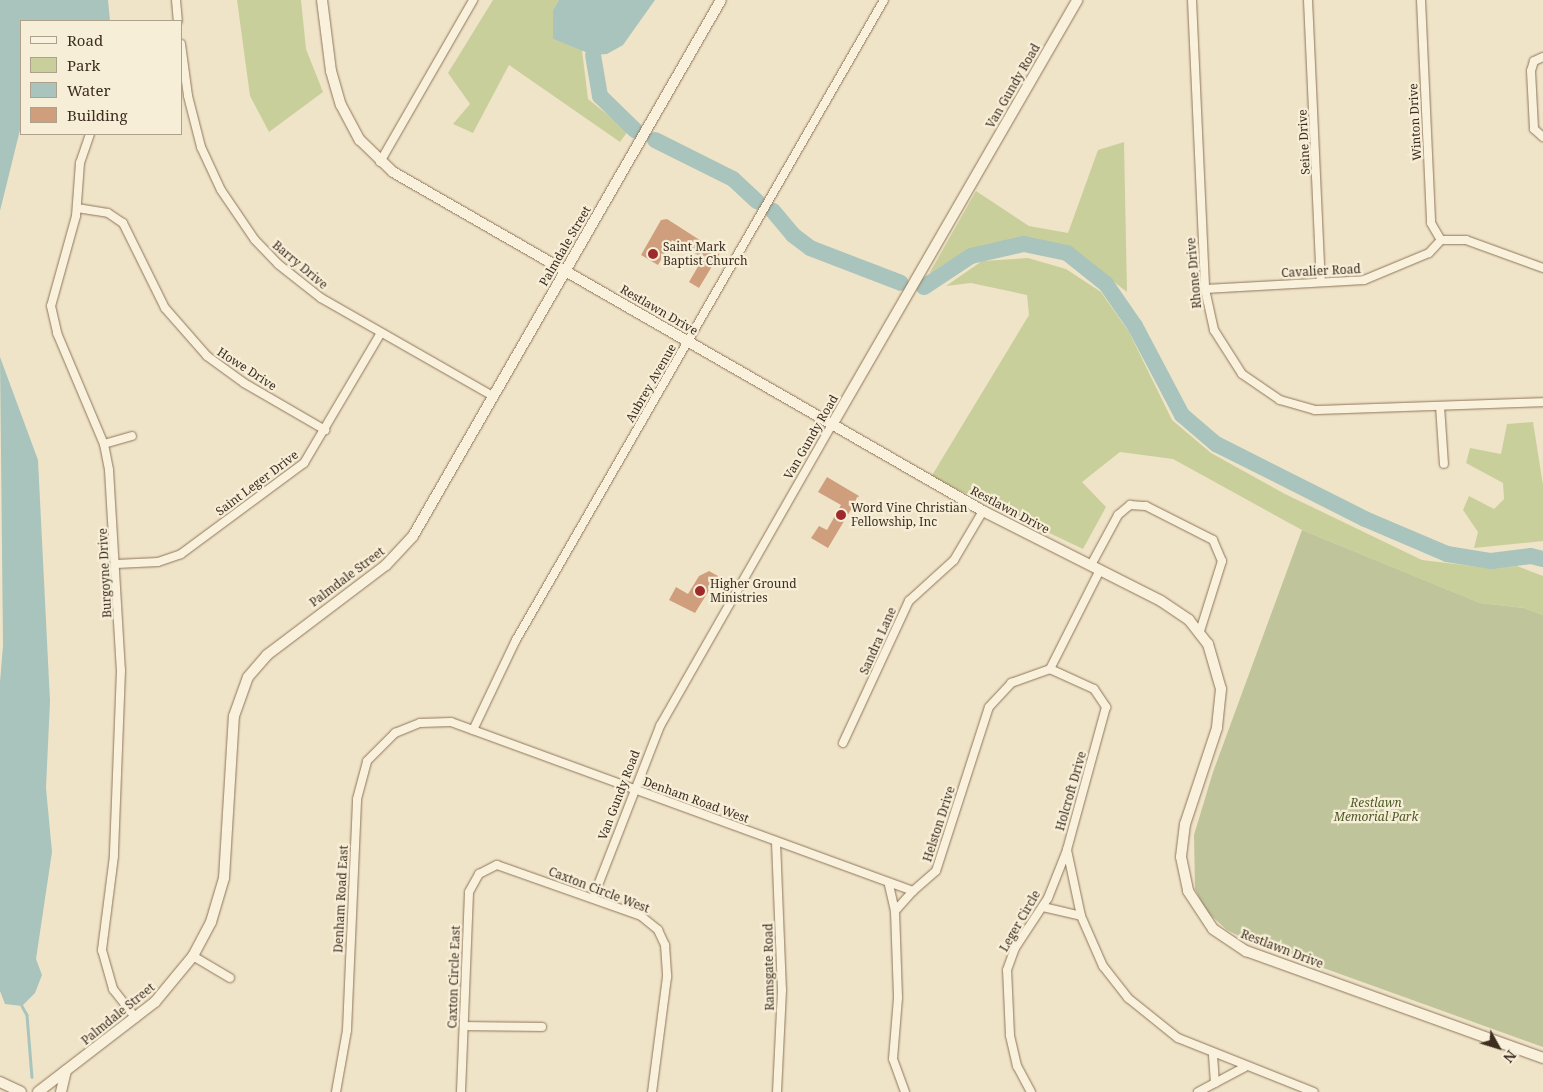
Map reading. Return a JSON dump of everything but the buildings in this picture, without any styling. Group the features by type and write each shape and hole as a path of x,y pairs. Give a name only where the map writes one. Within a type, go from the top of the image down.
{"street":[{"path":"176,0 178,20"},
{"name":"Restlawn Drive","path":"322,0 334,87 353,129 380,162 414,186 983,511 1161,601 1200,631 1218,673 1220,708 1185,824 1181,857 1188,891 1203,918 1225,939 1246,951 1543,1058"},
{"path":"380,162 473,0"},
{"name":"Palmdale Street","path":"38,1092 136,1018 161,996 193,956 210,922 224,878 232,731 237,703 248,677 280,644 405,546 721,0"},
{"name":"Aubrey Avenue","path":"473,730 516,640 884,0"},
{"name":"Van Gundy Road","path":"593,898 660,726 1077,0"},
{"name":"Rhone Drive","path":"1192,0 1204,289 1222,348 1242,374 1280,400 1334,412 1543,402"},
{"name":"Seine Drive","path":"1308,0 1321,282"},
{"name":"Winton Drive","path":"1421,0 1431,223 1441,240"},
{"name":"Barry Drive","path":"182,57 185,97 206,159 248,232 293,277 381,333 493,396"},
{"path":"1543,57 1534,61 1531,71 1534,129 1543,136"},
{"name":"Burgoyne Drive","path":"90,135 80,163 77,208 52,293 52,317 104,444 116,564 121,670 114,856 102,950 113,989 136,1018"},
{"name":"Howe Drive","path":"77,208 108,214 123,223 165,308 207,356 244,383 325,430"},
{"path":"1441,240 1466,240 1543,268"},
{"name":"Cavalier Road","path":"1204,289 1321,282 1380,276 1429,253 1441,240"},
{"name":"Saint Leger Drive","path":"116,564 158,562 181,554 304,463 381,333"},
{"path":"1440,406 1444,464"},
{"path":"104,444 132,436"},
{"path":"1050,668 1118,515 1130,506 1146,506 1213,540 1222,561 1200,631"},
{"name":"Sandra Lane","path":"843,743 909,601 954,560 983,511"},
{"name":"Holcroft Drive","path":"1050,668 1094,689 1106,707 1067,850 1081,916 1104,966 1128,998 1178,1038 1245,1067 1314,1092"},
{"name":"Helston Drive","path":"895,911 913,891 936,871 989,707 1011,683 1050,668"},
{"name":"Denham Road West","path":"407,728 435,721 473,730 889,885"},
{"name":"Denham Road East","path":"336,1092 346,1038 357,799 367,762 384,742 407,728"},
{"name":"Ramsgate Road","path":"776,842 782,990 777,1092"},
{"name":"Leger Circle","path":"1031,1092 1014,1057 1006,982 1015,948 1043,907 1067,850"},
{"name":"Caxton Circle West","path":"486,868 509,867 641,916 662,937 667,985 652,1092"},
{"name":"Caxton Circle East","path":"461,1092 469,892 486,868"},
{"path":"905,1092 893,1059 898,998 895,911 889,885 913,891"},
{"path":"1043,907 1081,916"},
{"path":"193,956 230,978"},
{"path":"464,1026 542,1027"},
{"path":"1213,1054 1214,1083"},
{"path":"1198,1092 1245,1067"},
{"path":"61,1092 66,1071"},
{"path":"0,1082 21,1092"},
{"path":"0,1087 3,1092"}],"green space":[{"path":"237,0 301,0 306,49 323,92 269,132 250,96"},
{"path":"493,0 559,0 553,10 553,39 582,50 588,99 628,131 620,142 509,65 473,133 453,124 470,104 448,73"},
{"path":"1124,142 1127,292 1070,248 1024,238 967,250 929,274 976,191 1029,226 1068,233 1098,150"},
{"path":"1028,258 1066,269 1101,292 1129,332 1172,420 1211,453 1285,494 1422,560 1489,568 1517,566 1543,576 1543,615 1524,608 1480,603 1302,530 1173,459 1120,452 1082,482 1106,507 1083,549 931,477 1029,315 1027,295 971,283 946,286 982,261"},
{"path":"1533,422 1543,485 1543,541 1474,548 1478,532 1463,510 1469,496 1494,509 1504,499 1503,483 1466,463 1470,448 1501,454 1507,424"},
{"name":"Restlawn Memorial Park","path":"1302,530 1480,603 1524,608 1543,615 1543,1047 1251,942 1227,930 1206,911 1195,889 1194,835 1213,772"}],"water":[{"path":"0,0 108,0 110,20 20,20 20,130 0,211"},
{"path":"559,0 655,0 623,45 607,54 593,55 553,39 553,10"},
{"path":"0,357 38,460 50,701 46,788 52,852 36,959 42,975 35,993 22,1006 5,1004 0,991 0,682 3,645"}],"waterway":[{"path":"593,55 600,96 635,130"},
{"path":"655,140 733,179 757,201"},
{"path":"773,211 793,235 810,248 901,283"},
{"path":"924,287 971,256 1024,244 1067,253 1106,284 1135,326 1182,415 1216,444 1365,519 1447,554 1491,561 1531,556 1543,559"},
{"path":"22,1006 27,1015 32,1077"}],"place":[{"name":"Saint Mark Baptist Church","path":"653,254"},
{"name":"Word Vine Christian Fellowship, Inc","path":"841,515"},
{"name":"Higher Ground Ministries","path":"700,591"}]}
